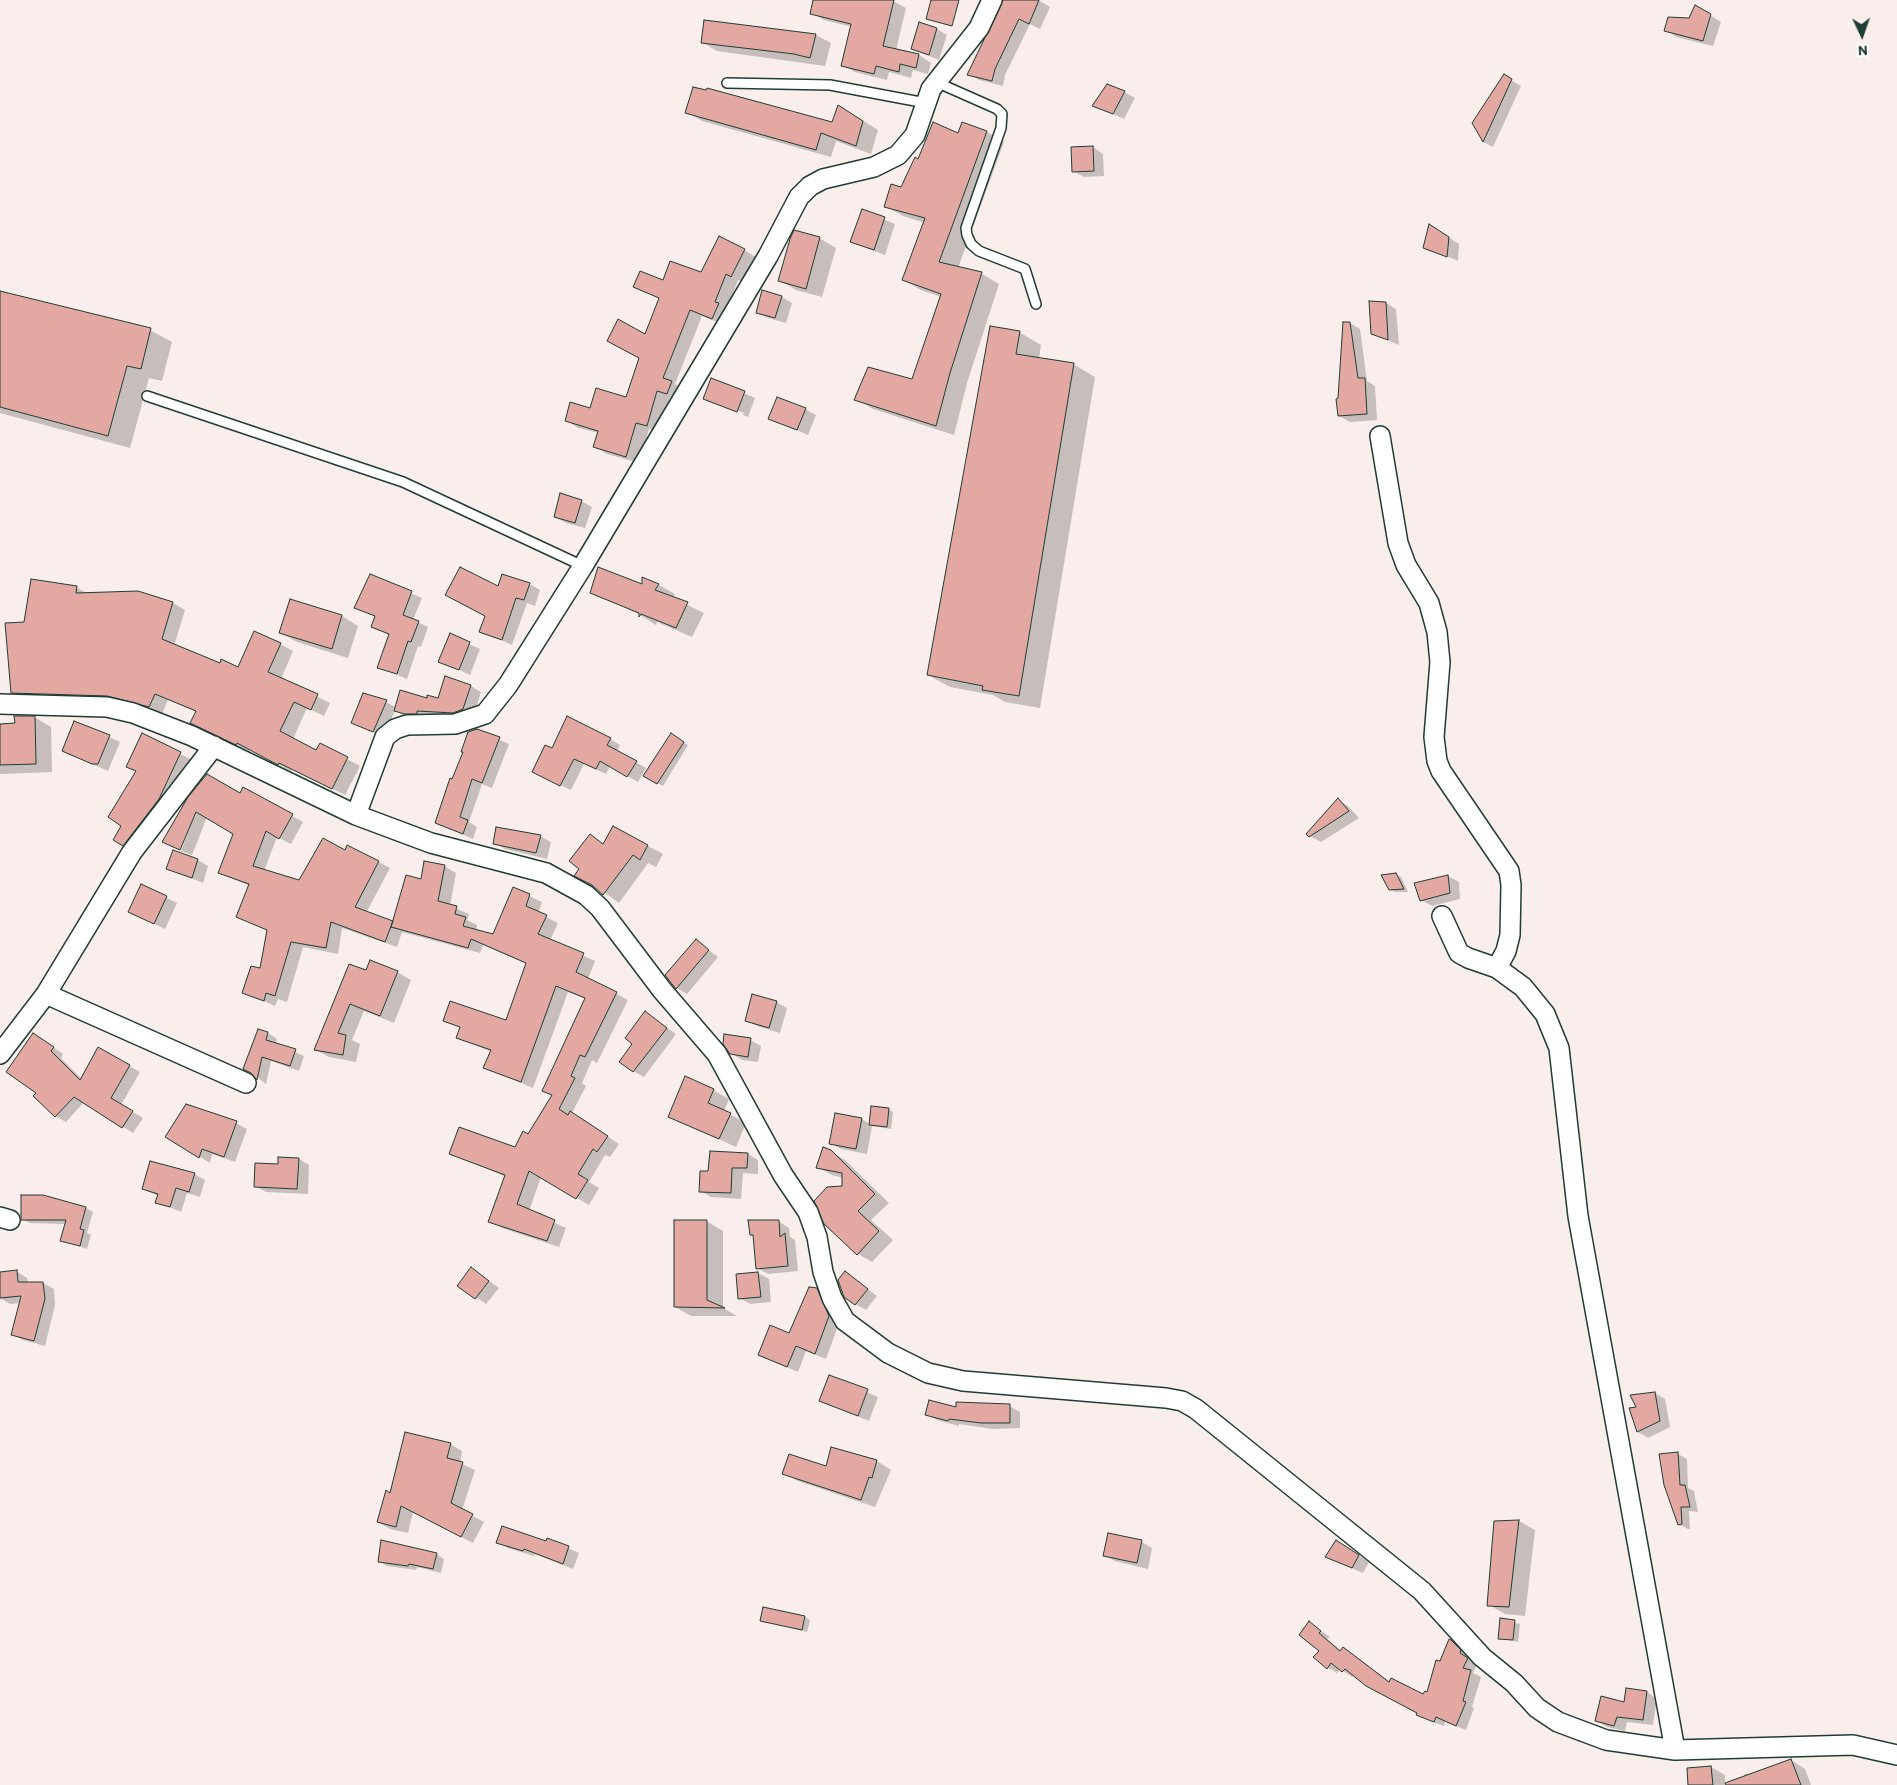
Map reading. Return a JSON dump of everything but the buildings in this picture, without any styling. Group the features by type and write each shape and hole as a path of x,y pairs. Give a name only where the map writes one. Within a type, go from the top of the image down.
{"street":[{"path":"356,815 385,737 395,729 407,725 455,724 486,714 508,685 583,566 768,256 800,197 810,186 823,179 874,167 898,156 915,135 926,103 936,82 979,28 992,0"},
{"path":"1380,436 1398,543 1406,565 1429,603 1437,632 1440,662 1434,737 1437,761 1441,771 1509,871 1510,935 1506,951 1497,968"},
{"path":"0,704 120,709 192,736 356,815 431,843 546,873 586,895 600,908 651,977 717,1054 783,1175 808,1212 817,1237 823,1272 832,1298 845,1321 888,1353 928,1373 963,1381 1166,1398 1182,1401 1196,1409 1422,1591 1482,1657 1514,1683 1537,1708 1558,1722 1606,1740 1676,1750 1853,1745 1897,1755"},
{"path":"0,1054 46,994 132,852 214,746"},
{"path":"1442,916 1459,953 1497,968 1523,987 1545,1014 1560,1048 1578,1216 1676,1750"},
{"path":"46,994 246,1083"}],"lane":[{"path":"936,82 997,109 1002,114 1001,128 966,228 967,236 970,244 979,251 1025,269 1036,304"},
{"path":"727,83 830,85 926,103"},
{"path":"148,396 403,482 583,566"}]}
